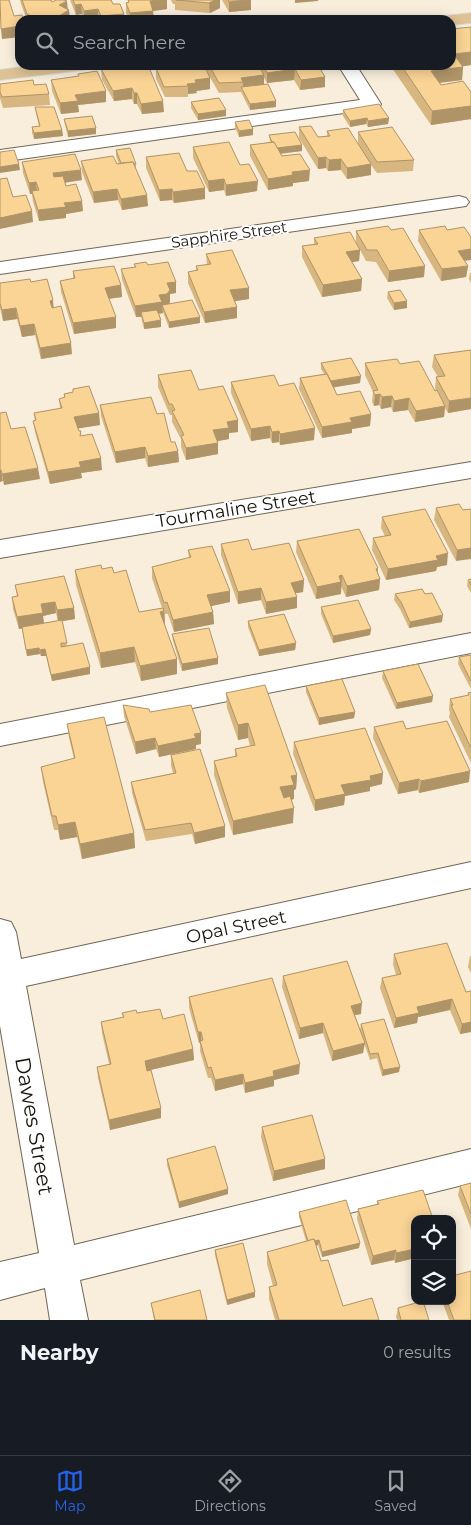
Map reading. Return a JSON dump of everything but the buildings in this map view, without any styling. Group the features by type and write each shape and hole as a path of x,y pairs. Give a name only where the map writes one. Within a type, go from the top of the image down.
{"main road":[{"path":"456,20 471,18"},
{"path":"0,75 41,70"}],"street":[{"path":"0,156 372,104 350,70"},
{"name":"Sapphire Street","path":"0,268 459,202"},
{"name":"Tourmaline Street","path":"0,548 471,470"},
{"path":"0,735 471,643"},
{"name":"Opal Street","path":"4,977 471,875"},
{"name":"Dawes Street","path":"0,932 4,977 69,1320"},
{"path":"0,1281 471,1166"}]}
